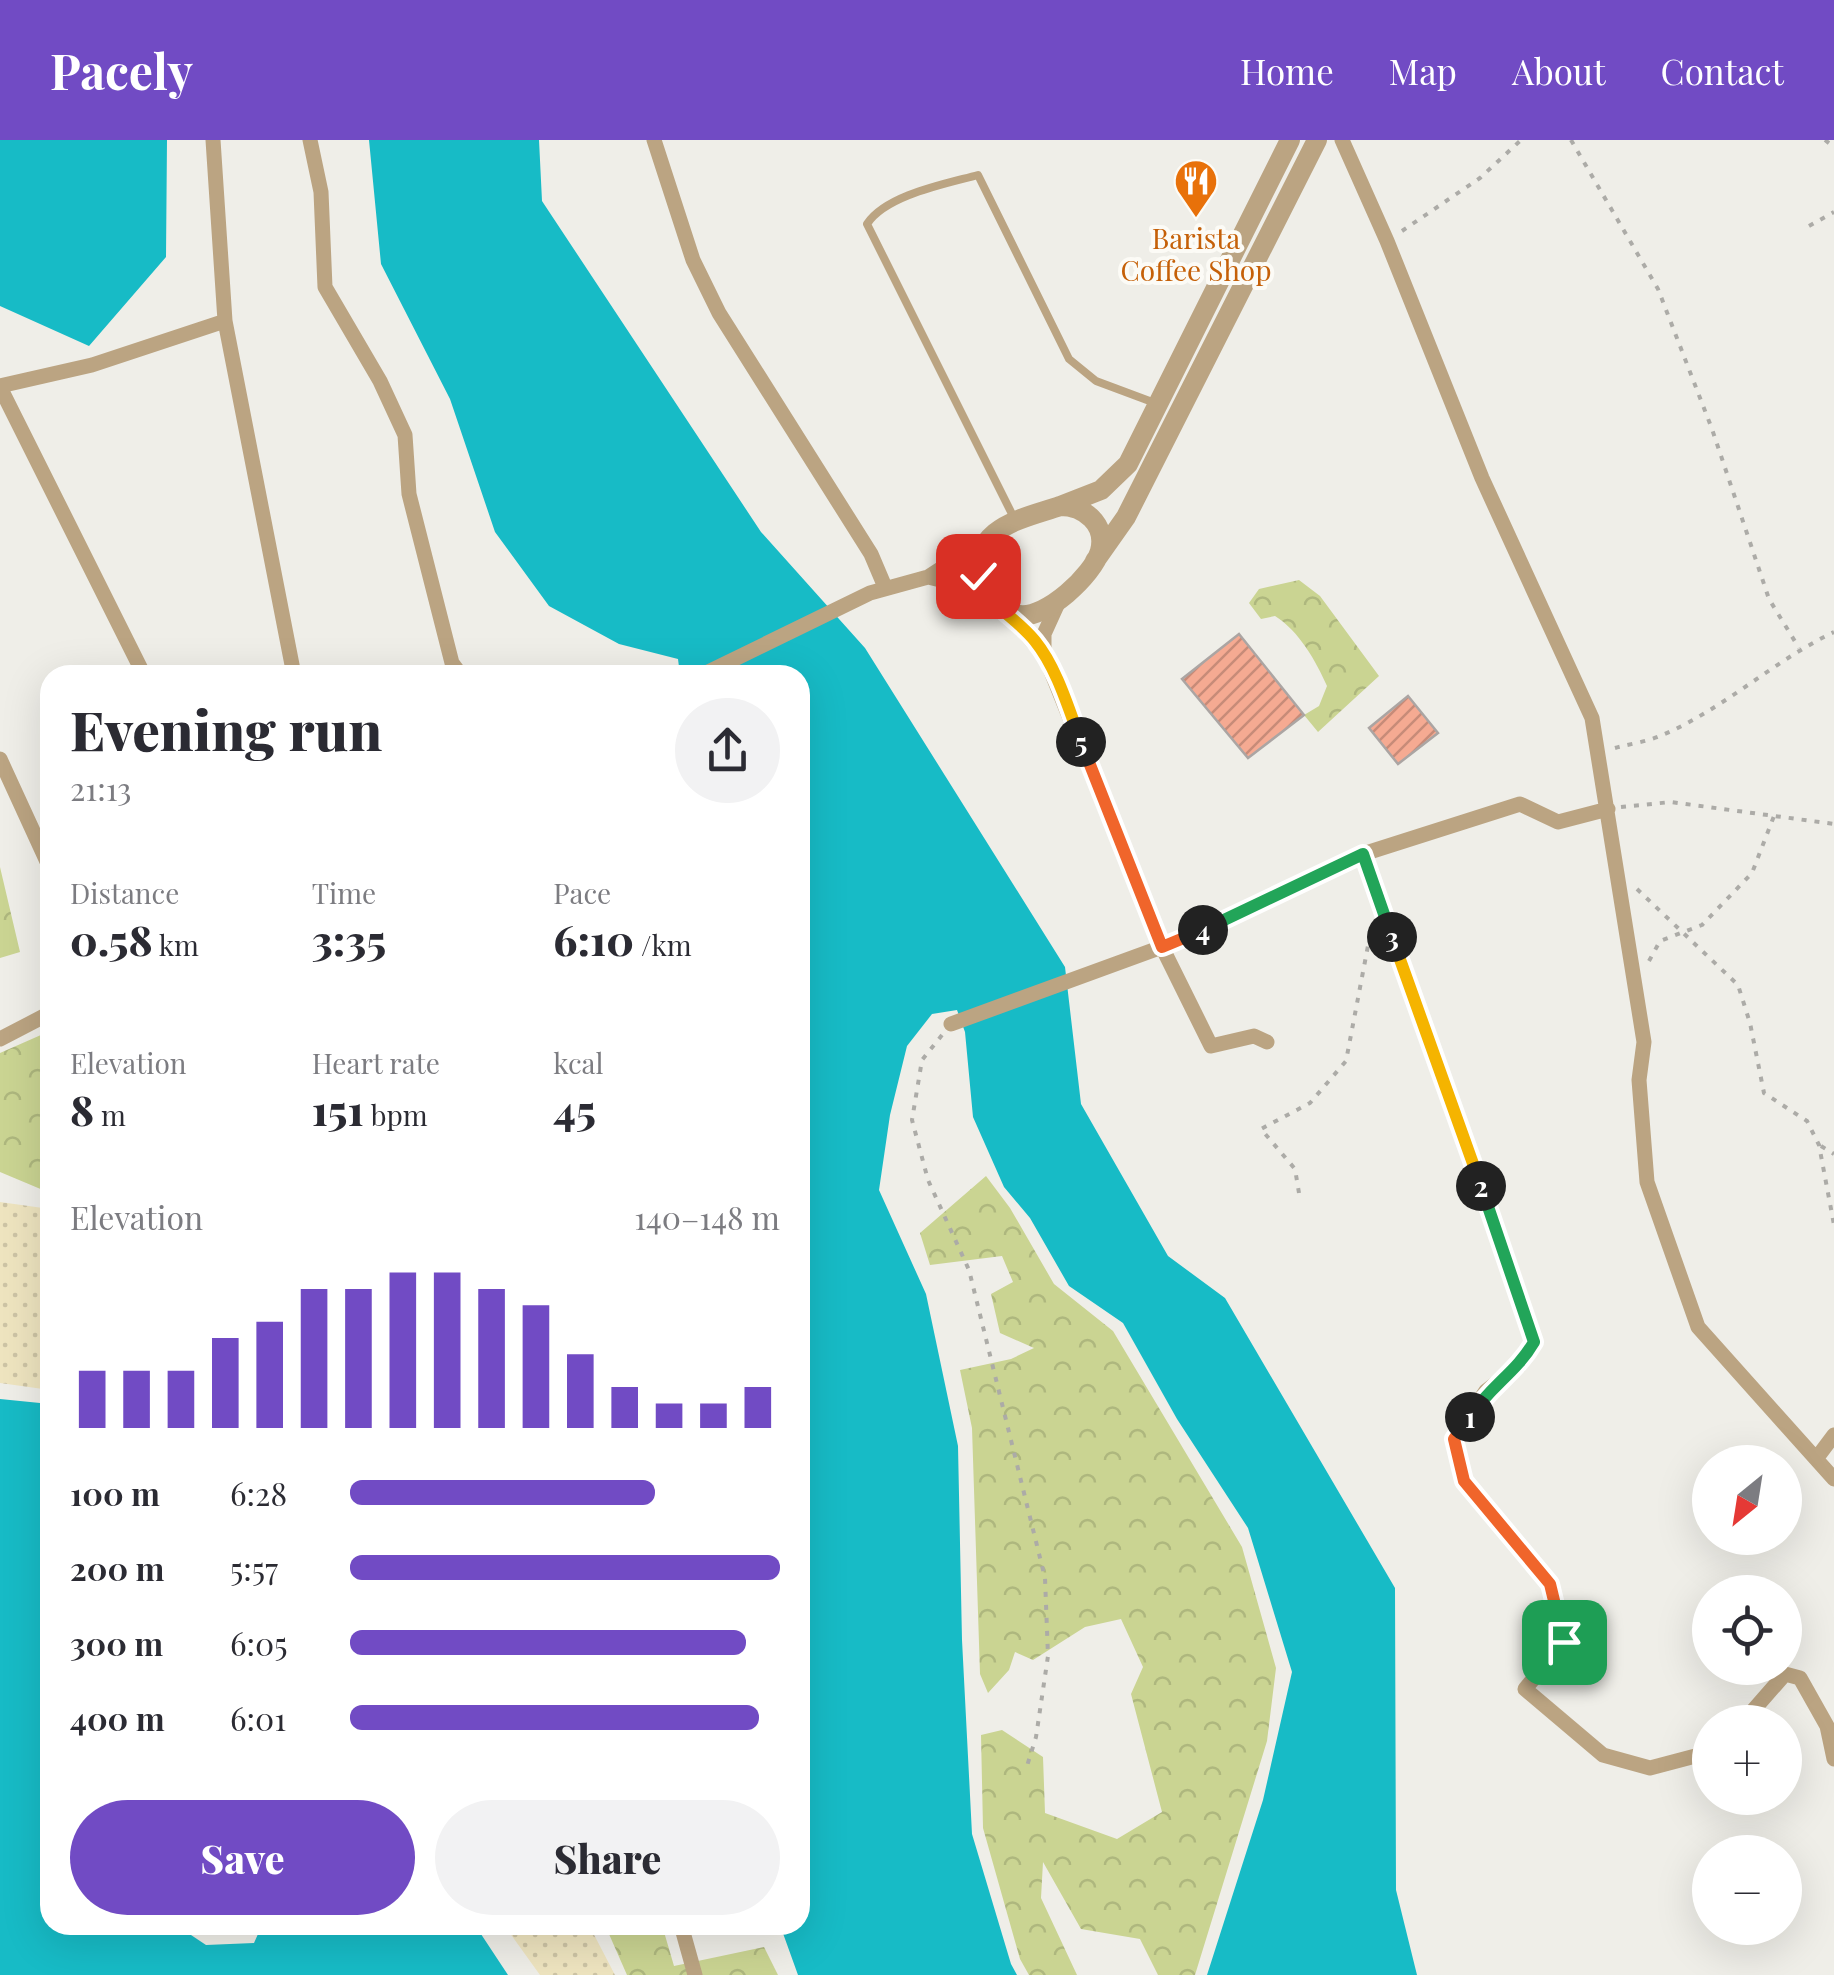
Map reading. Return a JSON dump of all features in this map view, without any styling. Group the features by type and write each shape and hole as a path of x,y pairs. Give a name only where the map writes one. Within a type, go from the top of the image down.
{"street":[{"path":"213,140 225,321 292,665"},
{"path":"310,140 321,192 325,287 380,381 405,435 409,494 454,665"},
{"path":"654,140 693,260 718,313 870,554 877,590"},
{"path":"723,665 877,590 928,577 1016,522 1101,490 1115,478 1128,464 1290,140"},
{"path":"1044,654 1044,634 1059,601 1095,561 1126,517 1317,140"},
{"path":"1342,140 1482,478 1592,718 1644,1042 1638,1080 1647,1182 1698,1327 1834,1479"},
{"path":"139,665 0,386 92,365 225,321"},
{"path":"1060,506 1072,506 1093,519 1101,540 1095,561"},
{"path":"992,535 978,561 983,590 1044,654 1162,947 1211,1046 1254,1036 1267,1042"},
{"path":"928,577 970,587 997,606 1032,615 1059,601"},
{"path":"0,760 40,846"},
{"path":"951,1024 1162,947 1363,854 1520,804 1558,822 1608,809"},
{"path":"1363,854 1534,1342 1520,1365 1486,1392 1454,1439 1464,1481 1550,1584 1564,1642 1525,1688 1604,1756 1650,1768 1692,1757"},
{"path":"0,1039 40,1017"},
{"path":"1816,1459 1834,1434"},
{"path":"1758,1705 1786,1674 1800,1678 1826,1726 1834,1759"},
{"path":"684,1935 696,1975"}],"lane":[{"path":"1016,522 867,224 881,209 928,189 978,175 1069,358 1096,382 1158,404"}],"path":[{"path":"1387,242 1480,178 1521,140"},
{"path":"1571,140 1658,289 1712,429 1770,599 1799,648"},
{"path":"1825,140 1834,147"},
{"path":"1809,226 1834,212"},
{"path":"1598,752 1659,737 1736,694 1799,648 1834,632"},
{"path":"1608,809 1671,802 1834,824"},
{"path":"1635,984 1660,941 1702,925 1752,873 1774,816"},
{"path":"1618,870 1738,985 1764,1094 1807,1121 1819,1145 1834,1226"},
{"path":"1299,1194 1295,1169 1261,1129 1310,1103 1346,1061 1378,896"},
{"path":"951,1024 922,1060 912,1120 928,1180 969,1270 1046,1578 1048,1656 1036,1737 1027,1766"},
{"path":"1819,1145 1834,1154"},
{"path":"1826,1198 1834,1191"}],"green space":[{"path":"1299,580 1320,596 1379,676 1318,732 1304,715 1319,706 1327,686 1318,667 1284,622 1275,616 1261,619 1249,603 1259,589"},
{"path":"0,867 20,952 0,958"},
{"path":"40,1035 40,1189 0,1172 0,1053"},
{"path":"986,1176 1010,1208 1054,1284 1113,1331 1242,1547 1276,1668 1267,1741 1195,1975 1158,1975 1140,1939 1081,1929 1043,1862 1041,1898 1077,1975 1029,1975 1020,1959 983,1828 981,1735 1002,1730 1043,1757 1045,1813 1117,1839 1162,1812 1131,1694 1143,1667 1121,1619 1085,1627 1033,1660 1015,1652 1009,1670 988,1693 980,1674 972,1428 960,1370 1011,1359 1034,1348 1000,1333 991,1294 1013,1282 1002,1256 930,1265 920,1233"},
{"path":"609,1935 665,1935 674,1966 764,1947 778,1975 627,1975"}],"sand":[{"path":"0,1202 40,1208 40,1389 0,1383"},
{"path":"511,1935 594,1935 615,1975 540,1975"}],"water":[{"path":"0,140 167,140 166,257 89,346 0,306"},
{"path":"369,140 539,140 542,201 761,532 865,648 1065,967 1081,1104 1168,1256 1225,1298 1395,1588 1396,1890 1417,1975 1207,1975 1263,1800 1292,1672 1248,1528 1177,1419 1123,1323 1069,1286 1030,1218 1004,1187 973,1117 965,1032 957,1010 932,1014 907,1046 890,1115 879,1190 926,1294 958,1446 972,1834 1017,1975 798,1975 784,1935 810,1935 810,665 679,665 678,659 619,644 549,606 495,532 450,399 381,264"},
{"path":"0,1399 40,1403 40,1935 191,1935 206,1945 254,1943 258,1935 482,1935 508,1975 0,1975"}],"building":[{"path":"1239,634 1304,715 1248,758 1182,679"},
{"path":"1408,696 1438,733 1398,764 1369,728"}],"place":[{"name":"Barista Coffee Shop","path":"1196,219"}],"route":[{"path":"978,576 992,602 1024,629 1044,654 1162,947 1363,854 1534,1342 1520,1365 1486,1392 1454,1439 1464,1481 1550,1584 1564,1642"}]}
